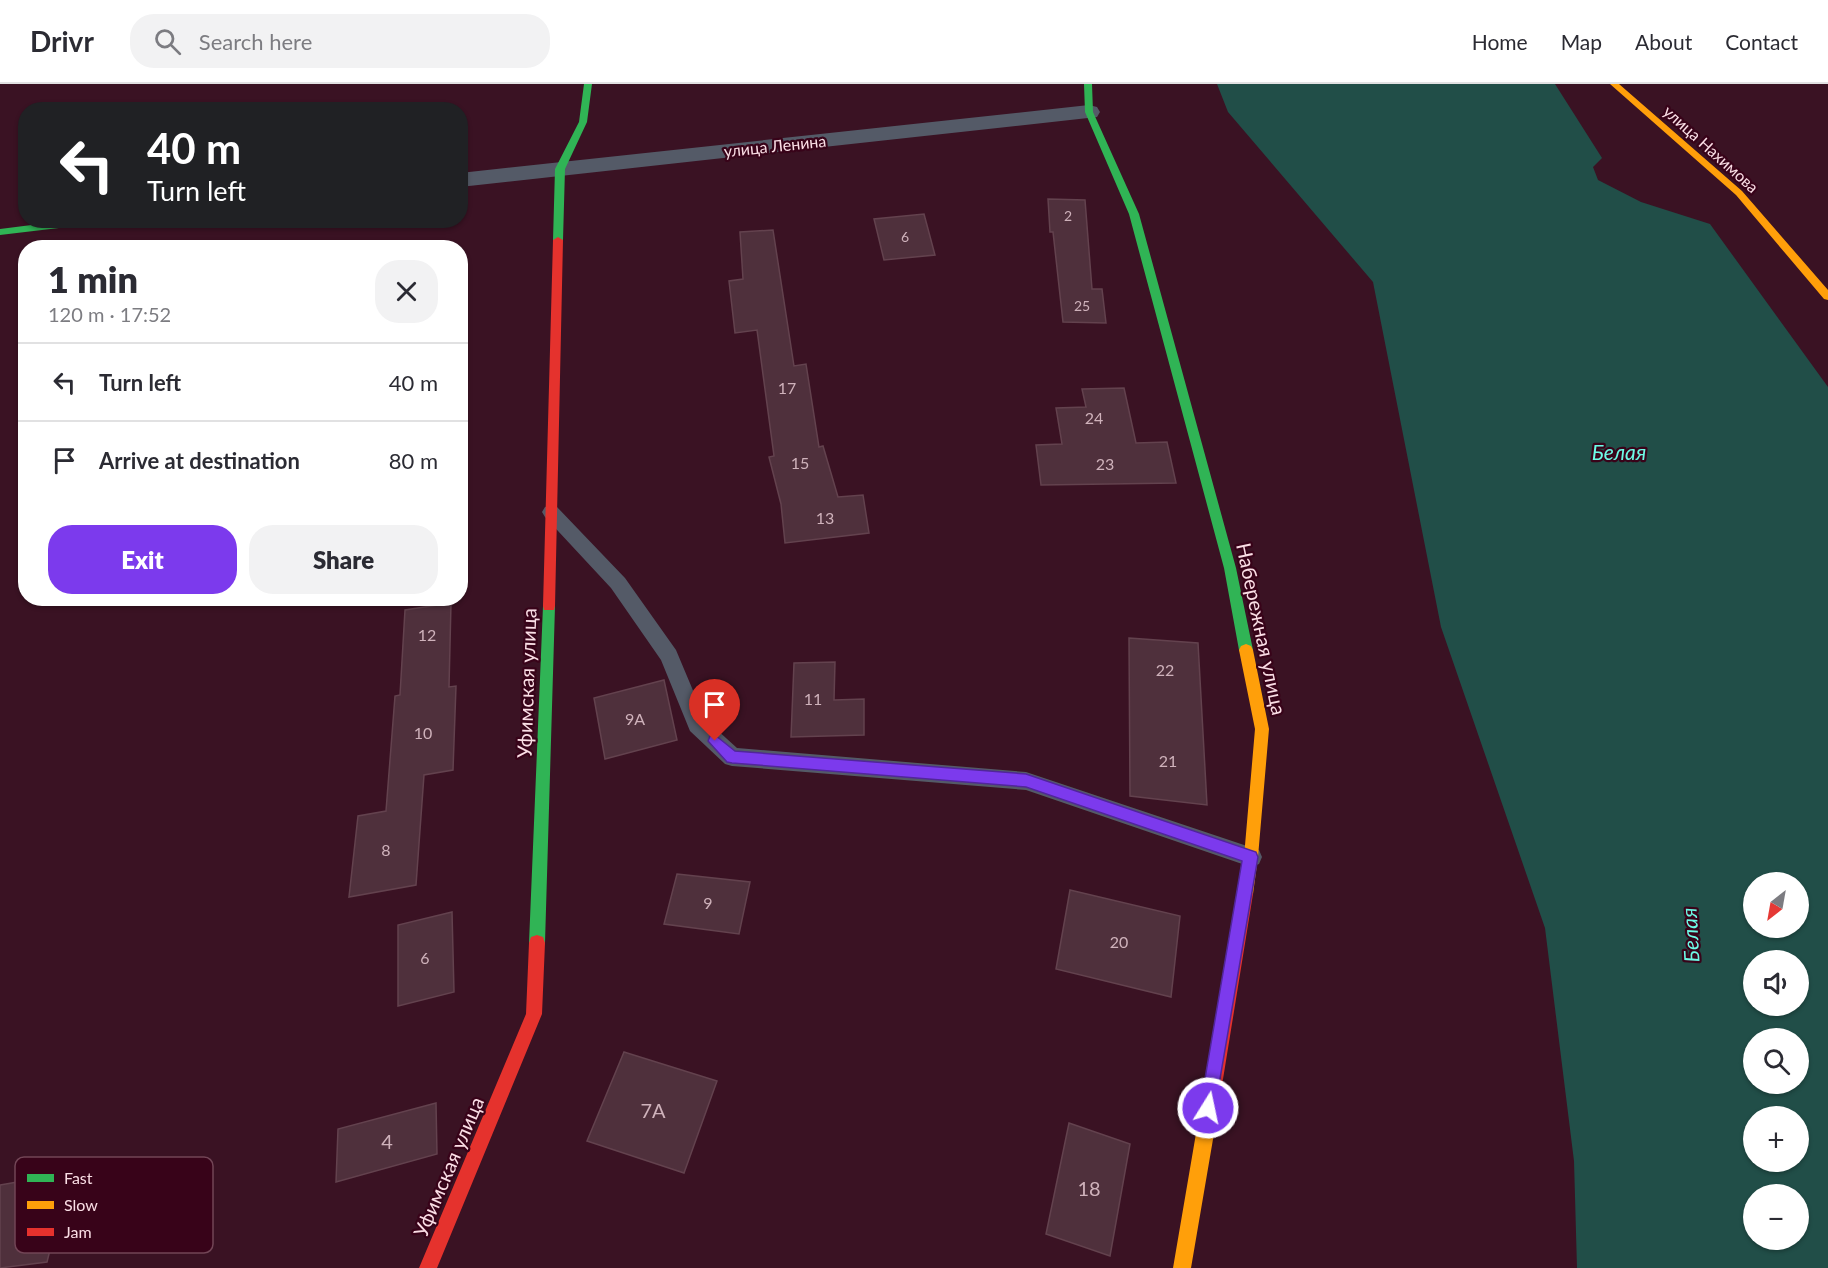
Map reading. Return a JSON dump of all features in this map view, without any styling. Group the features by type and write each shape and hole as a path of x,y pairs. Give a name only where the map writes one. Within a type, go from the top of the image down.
{"street":[{"name":"Уфимская улица","path":"428,1268 534,1014 560,169 583,122 588,84"},
{"name":"Набережная улица","path":"1088,84 1089,112 1134,214 1230,568 1262,729 1251,857 1182,1268"},
{"name":"улица Нахимова","path":"1614,84 1739,194 1828,297"},
{"name":"улица Ленина","path":"468,179 1089,112"},
{"path":"0,232 34,228"}],"lane":[{"path":"551,512 618,583 669,656 698,725 732,757 1026,781 1251,857"}],"water":[{"name":"Белая","path":"1217,84 1555,84 1602,158 1593,167 1598,180 1641,202 1710,224 1828,387 1828,1268 1577,1268 1574,1161 1545,928 1441,627 1373,282 1228,112"}],"building":[{"path":"1048,199 1085,200 1092,289 1102,289 1106,323 1063,322 1053,232 1050,232"},
{"path":"924,214 935,255 884,260 874,219"},
{"path":"773,230 794,366 806,364 819,447 823,446 838,497 863,495 869,533 785,543 781,504 769,457 774,456 757,330 735,333 729,281 743,279 740,232"},
{"path":"1124,388 1136,443 1167,442 1176,483 1041,485 1036,445 1062,444 1056,408 1086,407 1082,389"},
{"path":"451,606 449,687 456,686 453,770 424,775 416,885 349,897 358,816 386,811 395,696 400,695 405,610"},
{"path":"1129,638 1198,643 1207,805 1130,796"},
{"path":"835,662 834,700 864,699 864,735 791,737 794,663"},
{"path":"664,680 677,740 605,759 594,698"},
{"path":"677,874 750,882 739,934 664,924"},
{"path":"1070,890 1180,916 1171,997 1056,969"},
{"path":"452,912 454,992 398,1006 398,925"},
{"path":"624,1052 717,1081 684,1173 587,1141"},
{"path":"436,1103 437,1154 336,1182 338,1129"},
{"path":"1069,1123 1130,1144 1110,1256 1046,1234"},
{"path":"15,1182 15,1253 49,1253 47,1262 0,1268 0,1185"}],"traffic: fast":[{"path":"558,240 560,169 583,122 588,84"},
{"path":"1088,84 1089,112 1134,214 1230,568 1246,650"},
{"path":"0,232 34,228"},
{"path":"537,943 549,606"}],"traffic: slow":[{"path":"1614,84 1739,193 1828,297"},
{"path":"1245,894 1251,857 1262,729 1246,650"},
{"path":"1182,1268 1209,1110"}],"traffic: jam":[{"path":"549,606 558,240"},
{"path":"1209,1110 1245,894"},
{"path":"428,1268 534,1014 537,943"}],"route":[{"path":"715,741 732,757 1026,781 1251,857 1208,1108"}]}
